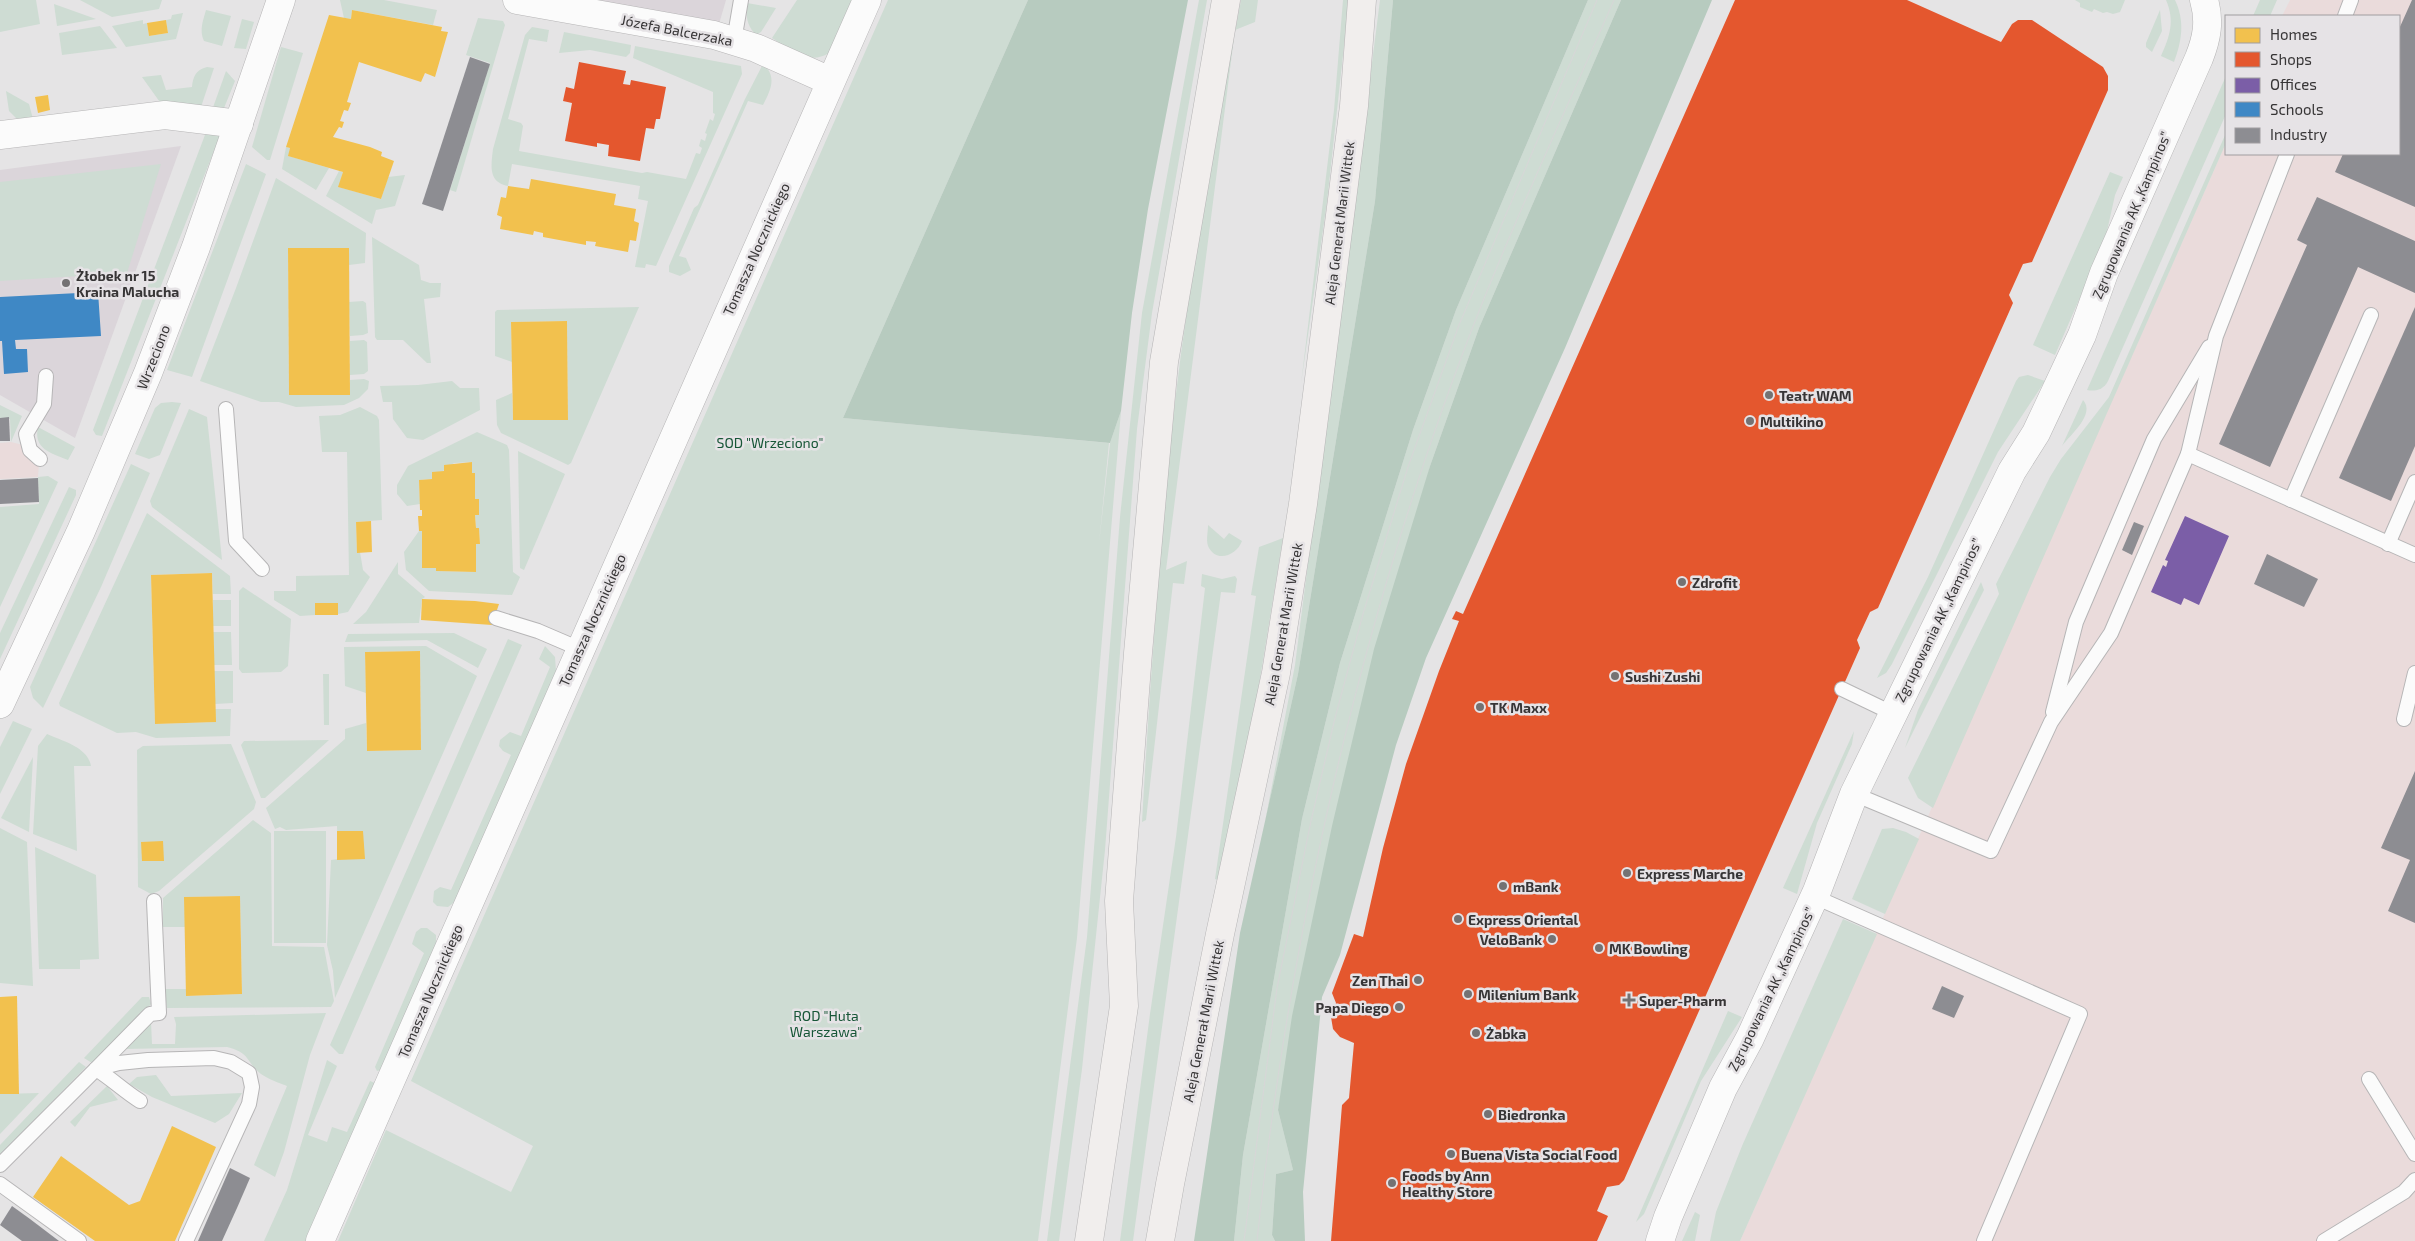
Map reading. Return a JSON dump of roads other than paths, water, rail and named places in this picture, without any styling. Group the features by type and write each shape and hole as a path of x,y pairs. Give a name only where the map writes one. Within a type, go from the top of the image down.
{"main road":[{"path":"1089,1241 1124,1006 1119,901 1137,663 1164,362 1226,0"},
{"name":"Aleja Generał Marii Wittek","path":"1160,1241 1220,934 1276,674 1303,504 1354,106 1362,0"}],"street":[{"name":"Wrzeciono","path":"0,704 81,531 123,435 196,247 281,0"},
{"name":"Józefa Balcerzaka","path":"517,0 714,35 794,64 830,80"},
{"name":"Tomasza Nocznickiego","path":"320,1241 580,649 720,356 830,80 867,0"},
{"name":"Zgrupowania AK „Kampinos”","path":"1660,1241 1668,1217 1723,1088 1750,1038 1814,897 1854,794 2012,471 2036,433 2082,335 2104,273 2205,41 2208,25 2204,0"},
{"path":"0,116 13,126 13,134 165,115 239,124"}],"lane":[{"path":"734,42 740,0"},
{"path":"2345,15 2351,0"},
{"path":"1854,794 1991,851 2051,722 2111,632 2188,454 2216,336 2287,155"},
{"path":"2291,500 2370,315"},
{"path":"2051,722 2076,622 2154,439 2216,336"},
{"path":"40,459 30,450 26,434 44,404 46,376"},
{"path":"226,409 236,541 262,569"},
{"path":"2188,454 2415,555"},
{"path":"2388,544 2415,482"},
{"path":"496,618 529,628 580,649"},
{"path":"2404,719 2415,673"},
{"path":"1842,689 1892,713"},
{"path":"1814,897 2080,1014 1984,1241"},
{"path":"0,1165 150,1014 159,1013 154,901"},
{"path":"96,1069 148,1060 214,1058 231,1062 249,1073 252,1087 249,1104 186,1241"},
{"path":"96,1069 114,1080 120,1087 140,1101"},
{"path":"2369,1079 2415,1154"},
{"path":"2324,1241 2404,1192 2415,1180"},
{"path":"0,1184 79,1241"}],"tram line":[{"path":"1244,1241 1277,988 1311,821 1335,718 1363,614 1408,467 1459,325 1597,0"},
{"path":"1257,1241 1271,1125 1310,893 1335,778 1363,664 1396,551 1432,439 1472,329 1523,205 1614,0"}],"place":[{"name":"Żłobek nr 15 Kraina Malucha","path":"66,283"},
{"name":"Teatr WAM","path":"1769,395"},
{"name":"Multikino","path":"1750,421"},
{"name":"Zdrofit","path":"1682,582"},
{"name":"Sushi Zushi","path":"1615,676"},
{"name":"TK Maxx","path":"1480,707"},
{"name":"Express Marche","path":"1627,873"},
{"name":"mBank","path":"1503,886"},
{"name":"Express Oriental","path":"1458,919"},
{"name":"VeloBank","path":"1552,939"},
{"name":"MK Bowling","path":"1599,948"},
{"name":"Zen Thai","path":"1418,980"},
{"name":"Milenium Bank","path":"1468,994"},
{"name":"Super-Pharm","path":"1629,1000"},
{"name":"Papa Diego","path":"1399,1007"},
{"name":"Żabka","path":"1476,1033"},
{"name":"Biedronka","path":"1488,1114"},
{"name":"Buena Vista Social Food","path":"1451,1154"},
{"name":"Foods by Ann Healthy Store","path":"1392,1183"}],"park label":[{"name":"SOD \"Wrzeciono\"","path":"770,442"},
{"name":"ROD \"Huta Warszawa\"","path":"826,1024"}]}
